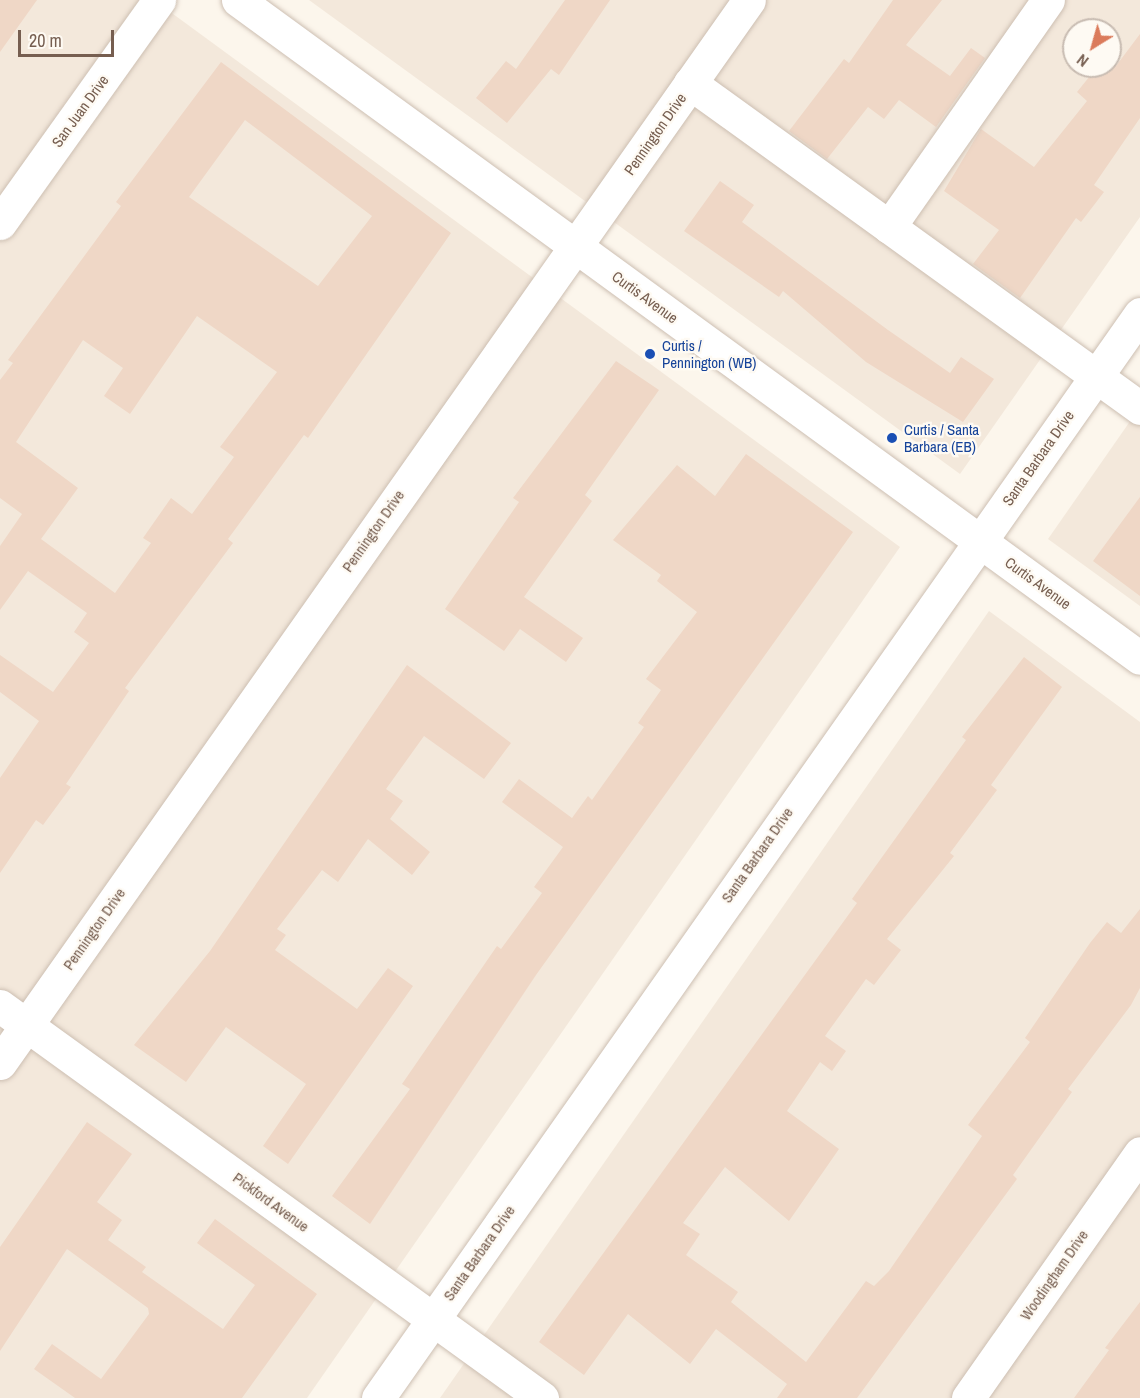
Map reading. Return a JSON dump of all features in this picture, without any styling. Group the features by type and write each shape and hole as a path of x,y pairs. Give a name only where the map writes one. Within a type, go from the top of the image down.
{"street":[{"name":"San Juan Drive","path":"0,223 159,0"},
{"name":"Curtis Avenue","path":"238,0 1140,658"},
{"name":"Pennington Drive","path":"0,1063 749,0"},
{"path":"889,227 1048,0"},
{"path":"690,83 1140,408"},
{"name":"Santa Barbara Drive","path":"378,1398 1140,314"},
{"name":"Pickford Avenue","path":"0,1006 542,1398"},
{"name":"Woodingham Drive","path":"968,1398 1140,1153"}],"shaded area":[{"path":"0,0 154,0 900,547 307,1398 0,1398"},
{"path":"309,0 1140,0 1140,217 960,474"},
{"path":"1140,407 1140,606 1048,539"},
{"path":"989,611 1140,722 1140,1398 440,1398"}],"building":[{"path":"0,0 37,0 0,52"},
{"path":"565,0 610,0 559,75 551,69 507,123 476,98 506,61 516,69"},
{"path":"893,0 942,0 906,45 950,76 971,48 985,58 936,127 899,100 884,119 868,107 827,159 789,131 844,59 849,63"},
{"path":"1140,34 1140,118 1094,185 1104,192 1081,222 1076,218 1020,298 973,264 999,230 944,191 981,129 1034,167 1087,101 1077,92 1088,78 1122,78 1122,58"},
{"path":"221,62 451,233 308,438 304,435 228,539 233,543 125,688 129,691 66,784 71,787 43,825 36,820 0,873 0,778 39,721 0,692 0,655 53,692 89,643 74,632 87,613 28,571 0,610 0,546 22,514 0,498 0,380 13,363 8,360 121,206 116,202","holes":["245,120 372,216 318,286 189,197","197,316 277,372 220,447 234,457 192,514 171,498 143,538 151,543 115,593 41,539 78,488 16,442 83,340 123,368 104,396 130,414"]},
{"path":"720,181 754,205 742,222 888,330 950,373 961,357 994,379 963,422 866,362 783,291 779,297 684,231"},
{"path":"616,361 659,390 585,495 592,501 524,597 583,638 566,662 520,629 504,651 445,609 519,502 513,498"},
{"path":"746,454 853,532 536,975 370,1224 332,1196 410,1089 402,1084 497,946 501,949 542,893 534,887 563,847 502,802 519,779 572,818 588,796 592,800 644,727 638,723 661,690 646,679 697,612 657,581 661,575 613,540 677,465 715,496"},
{"path":"1140,497 1140,596 1093,561"},
{"path":"1024,657 1062,687 991,785 997,790 950,853 954,856 887,939 901,950 874,985 866,979 825,1036 846,1051 832,1071 820,1062 787,1111 839,1149 789,1221 725,1167 683,1223 700,1234 686,1255 738,1292 731,1302 806,1362 866,1281 874,1286 889,1271 982,1136 968,1125 1030,1042 1025,1038 1090,943 1107,922 1121,933 1140,909 1140,988 1131,1005 1068,1089 1072,1092 1013,1175 1017,1179 857,1398 777,1398 787,1384 716,1329 690,1364 628,1314 584,1375 539,1342 857,903 852,899 966,740 962,737"},
{"path":"407,665 511,743 484,779 424,736 386,789 403,801 390,819 430,852 412,875 368,839 338,882 322,870 277,929 286,935 275,950 357,1009 388,968 413,986 288,1164 263,1146 306,1084 226,1027 186,1082 134,1045 210,951"},
{"path":"87,1122 132,1154 97,1202 122,1220 108,1240 146,1267 142,1272 223,1329 255,1285 197,1243 215,1219 317,1294 242,1398 75,1398 34,1369 52,1344 101,1379 149,1314 148,1308 67,1249 0,1351 0,1247"},
{"path":"1140,1302 1140,1398 1074,1398 1109,1350 1105,1348"}],"place":[{"name":"Curtis / Pennington (WB)","path":"650,354"},
{"name":"Curtis / Santa Barbara (EB)","path":"892,438"}]}
